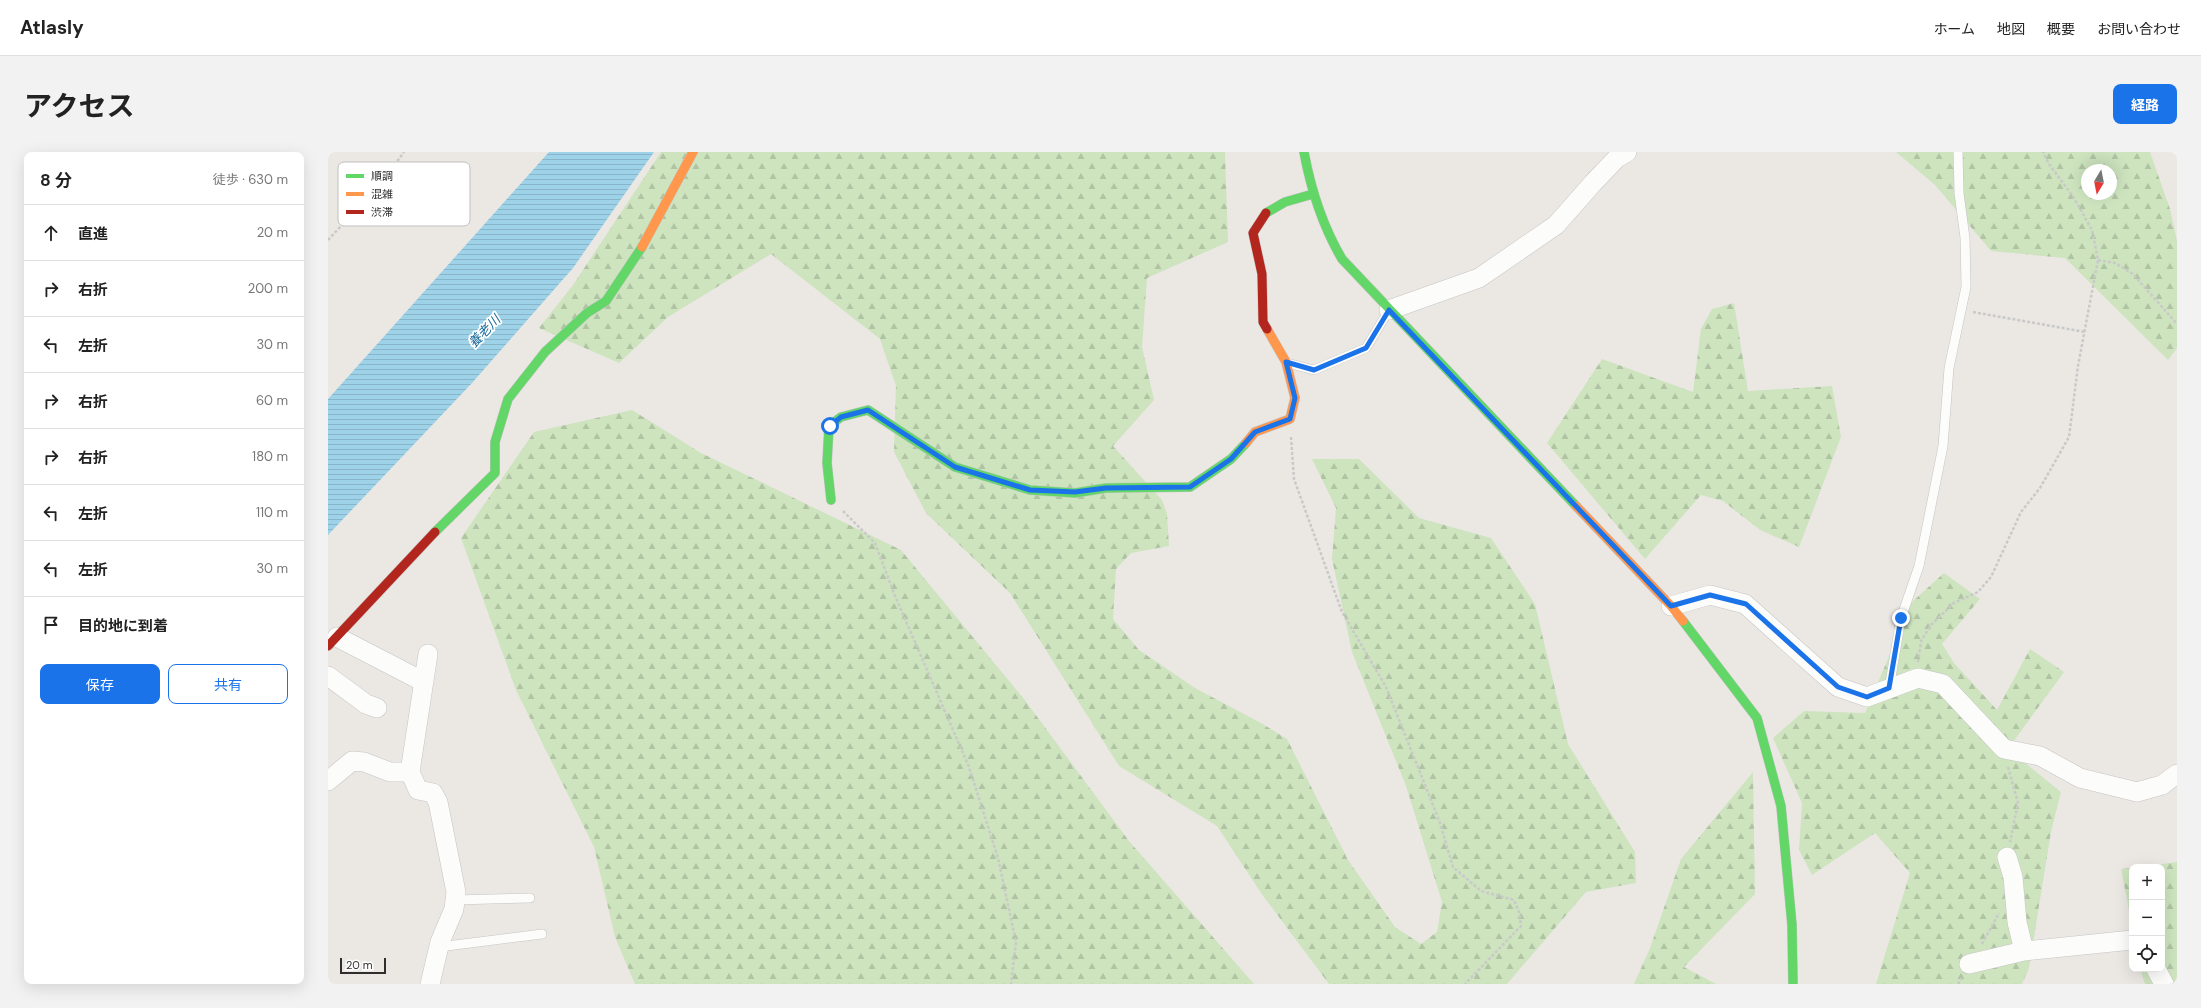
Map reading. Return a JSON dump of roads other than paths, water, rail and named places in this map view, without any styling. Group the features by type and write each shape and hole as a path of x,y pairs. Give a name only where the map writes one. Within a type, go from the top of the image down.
{"street":[{"path":"424,682 332,641 463,503 495,473 495,442 508,398 545,352 587,313 606,301 647,240 693,152"},
{"path":"1304,152 1313,194 1329,238 1339,254 1389,310 1671,606 1758,718 1781,806 1792,925 1793,984"},
{"path":"1389,310 1479,278 1556,225 1617,158 1627,152"},
{"path":"831,500 827,472 826,446 830,426 841,417 868,410 955,467 1030,490 1075,492 1106,488 1190,487 1231,459 1255,432 1290,419 1295,398 1286,362 1263,322 1262,274 1254,233 1264,214 1279,203 1313,194"},
{"path":"1671,606 1710,595 1746,604 1838,687 1867,697 1918,678 1943,684 2004,749 2040,756 2080,778 2137,792 2162,785 2177,774"},
{"path":"428,654 410,772 418,790 433,793 438,802 456,892 454,909 439,947 430,984"},
{"path":"328,676 366,704 377,708"},
{"path":"328,781 352,761 364,762 390,772 410,772"},
{"path":"2007,857 2013,877 2017,922 2024,952"},
{"path":"1969,964 2024,952 2129,940"},
{"path":"2158,972 2164,984"}],"lane":[{"path":"1889,688 1901,618 1919,566 1943,446 1949,368 1966,286 1965,238 1959,193 1958,152"},
{"path":"1286,362 1314,370 1366,348 1389,310"},
{"path":"455,900 530,898"},
{"path":"439,947 542,934"}],"water":[{"name":"養老川","path":"549,152 654,152 573,268 472,383 328,535 328,399"}]}
